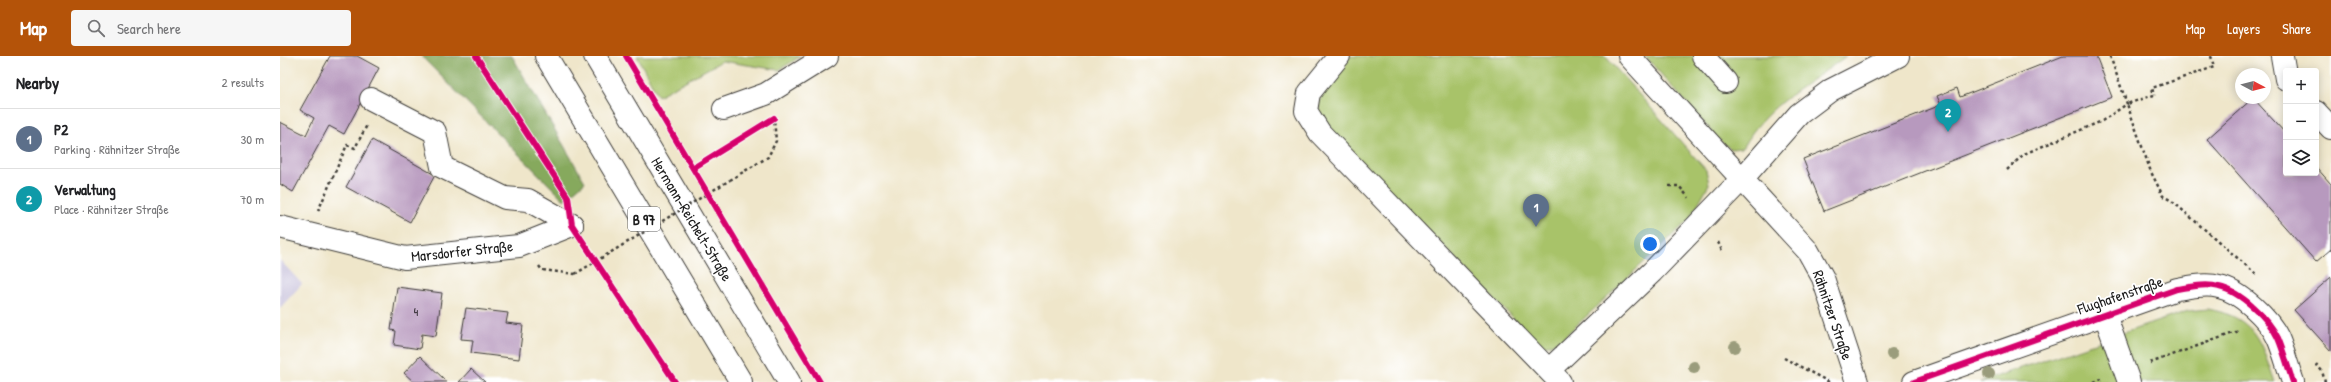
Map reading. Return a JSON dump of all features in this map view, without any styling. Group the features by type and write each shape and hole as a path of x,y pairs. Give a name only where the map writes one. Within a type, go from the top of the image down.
{"street":[{"name":"B 97","path":"546,56 741,382"},
{"name":"Hermann-Reichelt-Straße","path":"595,56 789,382"},
{"path":"724,109 766,94 828,56"},
{"path":"1339,56 1309,92 1306,111 1320,133 1555,376 1652,272 1742,179 1799,114 1831,90 1890,58"},
{"name":"Rähnitzer Straße","path":"1629,56 1808,251 1823,278 1857,382"},
{"path":"1703,56 1726,82"},
{"path":"2282,56 2284,68"},
{"name":"Marsdorfer Straße","path":"280,227 405,258 519,246 572,225 528,200 505,198 442,167 435,132 374,101"},
{"path":"2319,115 2331,128"},
{"name":"Flughafenstraße","path":"1914,382 2177,289 2203,286 2220,287 2242,297 2261,316 2277,337 2293,382"},
{"path":"2105,315 2127,377"}],"path":[{"path":"2110,56 2151,172 2163,196"},
{"path":"2007,170 2024,154 2102,121 2127,104 2154,95 2152,88 2214,67 2211,56"},
{"path":"316,213 347,145 355,148 374,101"},
{"path":"768,122 774,118"},
{"path":"542,270 575,274 768,157 776,141"},
{"path":"2094,382 2127,377 2253,325 2261,316"},
{"path":"1784,358 1829,382"}],"shaded area":[{"path":"280,260 302,284 280,308"}],"green space":[{"path":"421,56 512,56 585,182 564,200"},
{"path":"637,56 801,56 779,70 722,61 658,96"},
{"path":"1350,56 1605,56 1706,170 1709,184 1689,220 1560,341 1545,346 1533,339 1325,124 1319,111 1322,95 1330,81"},
{"path":"1645,56 1846,56 1777,106 1764,118 1742,148 1731,149 1721,142"},
{"path":"2207,309 2236,318 2246,325 2260,343 2275,382 1980,382 2188,311"}],"building":[{"path":"330,56 357,56 379,68 344,134 329,126 293,192 280,184 280,122 306,135 314,118 300,110"},
{"path":"2063,56 2096,56 2112,97 1824,211 1803,159 1941,105 1937,96 1957,88 1960,97"},
{"path":"2246,104 2258,104 2283,131 2283,176 2319,176 2319,170 2331,184 2331,249 2316,262 2207,139"},
{"path":"372,140 435,175 410,222 346,187"},
{"path":"2331,277 2331,351 2294,310"},
{"path":"397,287 442,293 436,336 422,334 420,349 394,345 396,331 391,330"},
{"path":"466,308 508,313 506,323 523,325 519,359 471,353 473,340 461,339"},
{"path":"420,356 447,382 414,382 404,373"},
{"path":"471,369 485,382 459,382"}],"cycle path":[{"path":"476,56 568,197 572,225 675,382"},
{"path":"626,56 820,382"},
{"path":"693,168 774,118"},
{"path":"1914,382 2177,289 2209,285 2219,287 2236,294 2253,307 2268,323 2278,338 2293,382"}],"place":[{"name":"Verwaltung","path":"1948,132"},
{"name":"P2","path":"1536,227"}]}
